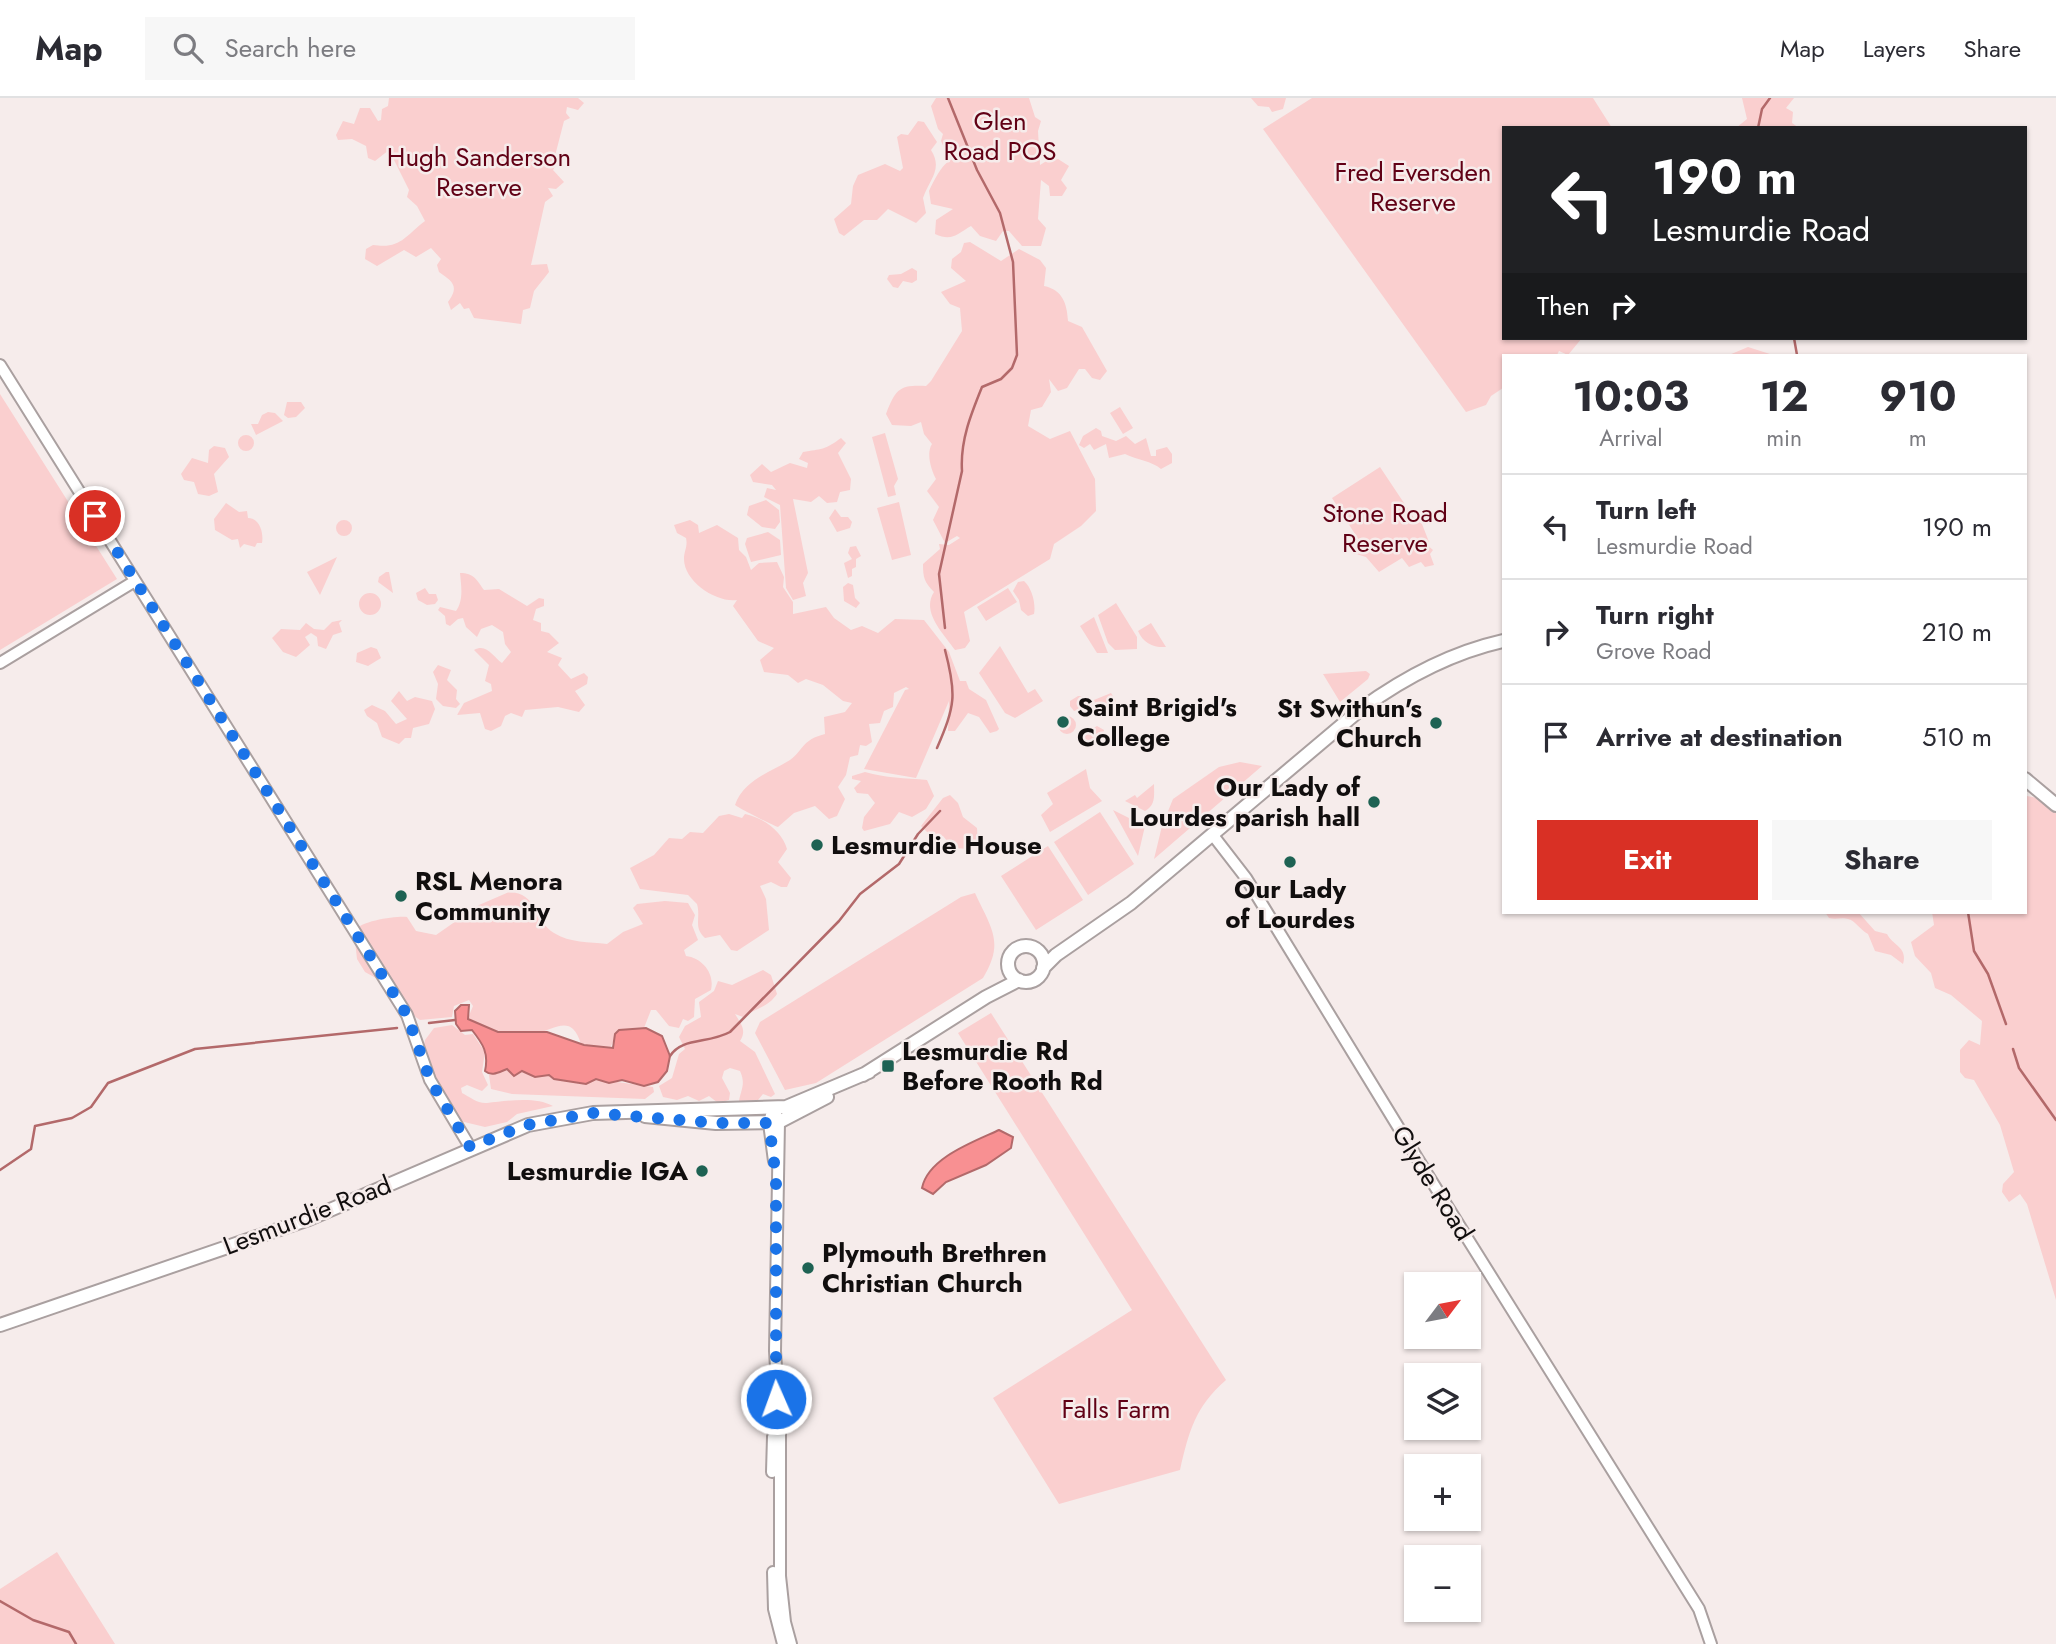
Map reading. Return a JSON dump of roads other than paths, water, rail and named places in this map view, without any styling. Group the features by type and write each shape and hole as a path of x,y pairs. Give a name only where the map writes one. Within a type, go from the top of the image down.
{"main road":[{"name":"Lesmurdie Road","path":"614,1113 716,1123 774,1122 799,1115 986,997 1019,980 1034,979 1078,939 1131,902 1352,716 1398,682 1430,666 1502,641"},
{"path":"2027,781 2056,804"},
{"name":"Lesmurdie Road","path":"986,997 1009,967 1009,957 1015,950 1024,946 1037,950 1078,939"},
{"path":"1037,950 1043,958 1043,968"},
{"path":"1009,967 1019,980"},
{"name":"Lesmurdie Road","path":"0,1325 309,1219 470,1147 527,1125 565,1116 679,1108 774,1109 797,1103 869,1072"}],"street":[{"path":"0,365 407,1015 430,1080 470,1147"},
{"path":"0,663 135,581"},
{"name":"Glyde Road","path":"1212,834 1246,878 1699,1609 1711,1644"},
{"path":"774,1109 777,1423 772,1437 776,1576 774,1609 783,1644"},
{"path":"776,1576 791,1644"}],"waterway":[{"path":"945,628 939,574 962,471 967,428 982,387 1001,379 1012,368 1017,355 1013,262 1000,213 977,170 948,98"},
{"path":"1758,126 1762,109 1770,98"},
{"path":"1794,340 1797,354"},
{"path":"937,748 948,721 952,700 945,650"},
{"path":"670,1056 688,1043 730,1032 839,921 860,894 899,864 918,834 940,811"},
{"path":"1968,914 1974,951 1988,974 2006,1024"},
{"path":"429,1023 455,1020"},
{"path":"0,1170 31,1149 35,1126 72,1118 91,1107 108,1083 195,1049 397,1028"},
{"path":"2013,1049 2019,1068 2056,1120"},
{"path":"0,1601 33,1620 69,1632 76,1644"}],"place":[{"name":"Saint Brigid's College","path":"1063,722"},
{"name":"St Swithun's Church","path":"1436,723"},
{"name":"Our Lady of Lourdes parish hall","path":"1374,802"},
{"name":"Lesmurdie House","path":"817,845"},
{"name":"Our Lady of Lourdes","path":"1290,862"},
{"name":"RSL Menora Community","path":"401,896"},
{"name":"Lesmurdie Rd Before Rooth Rd","path":"888,1066"},
{"name":"Lesmurdie IGA","path":"702,1171"},
{"name":"Plymouth Brethren Christian Church","path":"808,1268"}],"park label":[{"name":"Glen Road POS","path":"1000,136"},
{"name":"Hugh Sanderson Reserve","path":"479,172"},
{"name":"Fred Eversden Reserve","path":"1413,186"},
{"name":"Stone Road Reserve","path":"1385,528"},
{"name":"Falls Farm","path":"1116,1409"}]}
